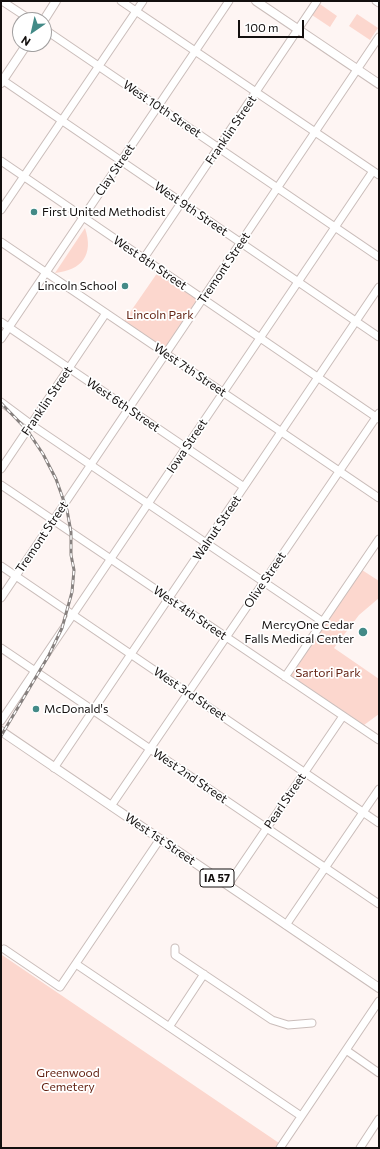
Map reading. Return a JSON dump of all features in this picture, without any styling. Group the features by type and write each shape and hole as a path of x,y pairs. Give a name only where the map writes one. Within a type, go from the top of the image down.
{"main road":[{"path":"49,12 56,1"},
{"path":"256,1 379,84"},
{"path":"2,81 22,52"},
{"name":"West 1st Street","path":"1,732 379,988"}],"street":[{"path":"2,1 19,12"},
{"path":"121,1 376,173"},
{"path":"1,210 143,1"},
{"name":"Clay Street","path":"1,339 229,1"},
{"name":"Franklin Street","path":"144,258 317,1"},
{"name":"West 10th Street","path":"52,34 379,257"},
{"name":"Tremont Street","path":"1,598 379,37"},
{"name":"West 9th Street","path":"2,81 379,337"},
{"name":"West 8th Street","path":"1,161 260,338 378,416"},
{"name":"Iowa Street","path":"1,721 34,670 335,227 376,173"},
{"name":"West 7th Street","path":"1,242 379,498"},
{"name":"Walnut Street","path":"54,768 379,287"},
{"name":"Franklin Street","path":"1,469 106,313"},
{"name":"West 6th Street","path":"1,322 244,487"},
{"path":"1,402 31,424"},
{"path":"1,405 91,464 323,622"},
{"name":"Olive Street","path":"111,806 378,416"},
{"name":"West 4th Street","path":"1,485 379,740"},
{"path":"285,677 379,539"},
{"name":"West 3rd Street","path":"1,566 379,822"},
{"name":"West 2nd Street","path":"1,648 379,904"},
{"name":"Pearl Street","path":"228,885 343,716"},
{"path":"286,925 379,790"},
{"path":"4,949 60,987 160,839"},
{"path":"174,948 175,955 277,1023 294,1025 312,1022"},
{"path":"76,964 301,1116"},
{"path":"169,1027 204,974"},
{"path":"280,1148 379,1001"},
{"path":"346,1050 379,1073"},
{"path":"360,1148 379,1120"}],"green space":[{"path":"317,2 337,16 330,27 309,13"},
{"path":"357,14 378,28 370,40 349,26"},
{"path":"85,228 88,246 84,260 79,265 55,273"},
{"name":"Lincoln Park","path":"160,269 203,298 166,353 122,324"},
{"name":"Sartori Park","path":"362,570 379,581 379,598 359,615 334,648 379,679 379,714 364,725 290,675"},
{"name":"Greenwood Cemetery","path":"2,955 279,1143 276,1148 1,1148"}],"railway":[{"path":"1,403 27,430 43,454 56,479 67,510 71,532 71,555 74,570 72,592 62,628 49,655 1,736"}],"place":[{"name":"First United Methodist","path":"34,212"},
{"name":"Lincoln School","path":"125,286"},
{"name":"MercyOne Cedar Falls Medical Center","path":"363,632"},
{"name":"McDonald's","path":"36,709"}]}
